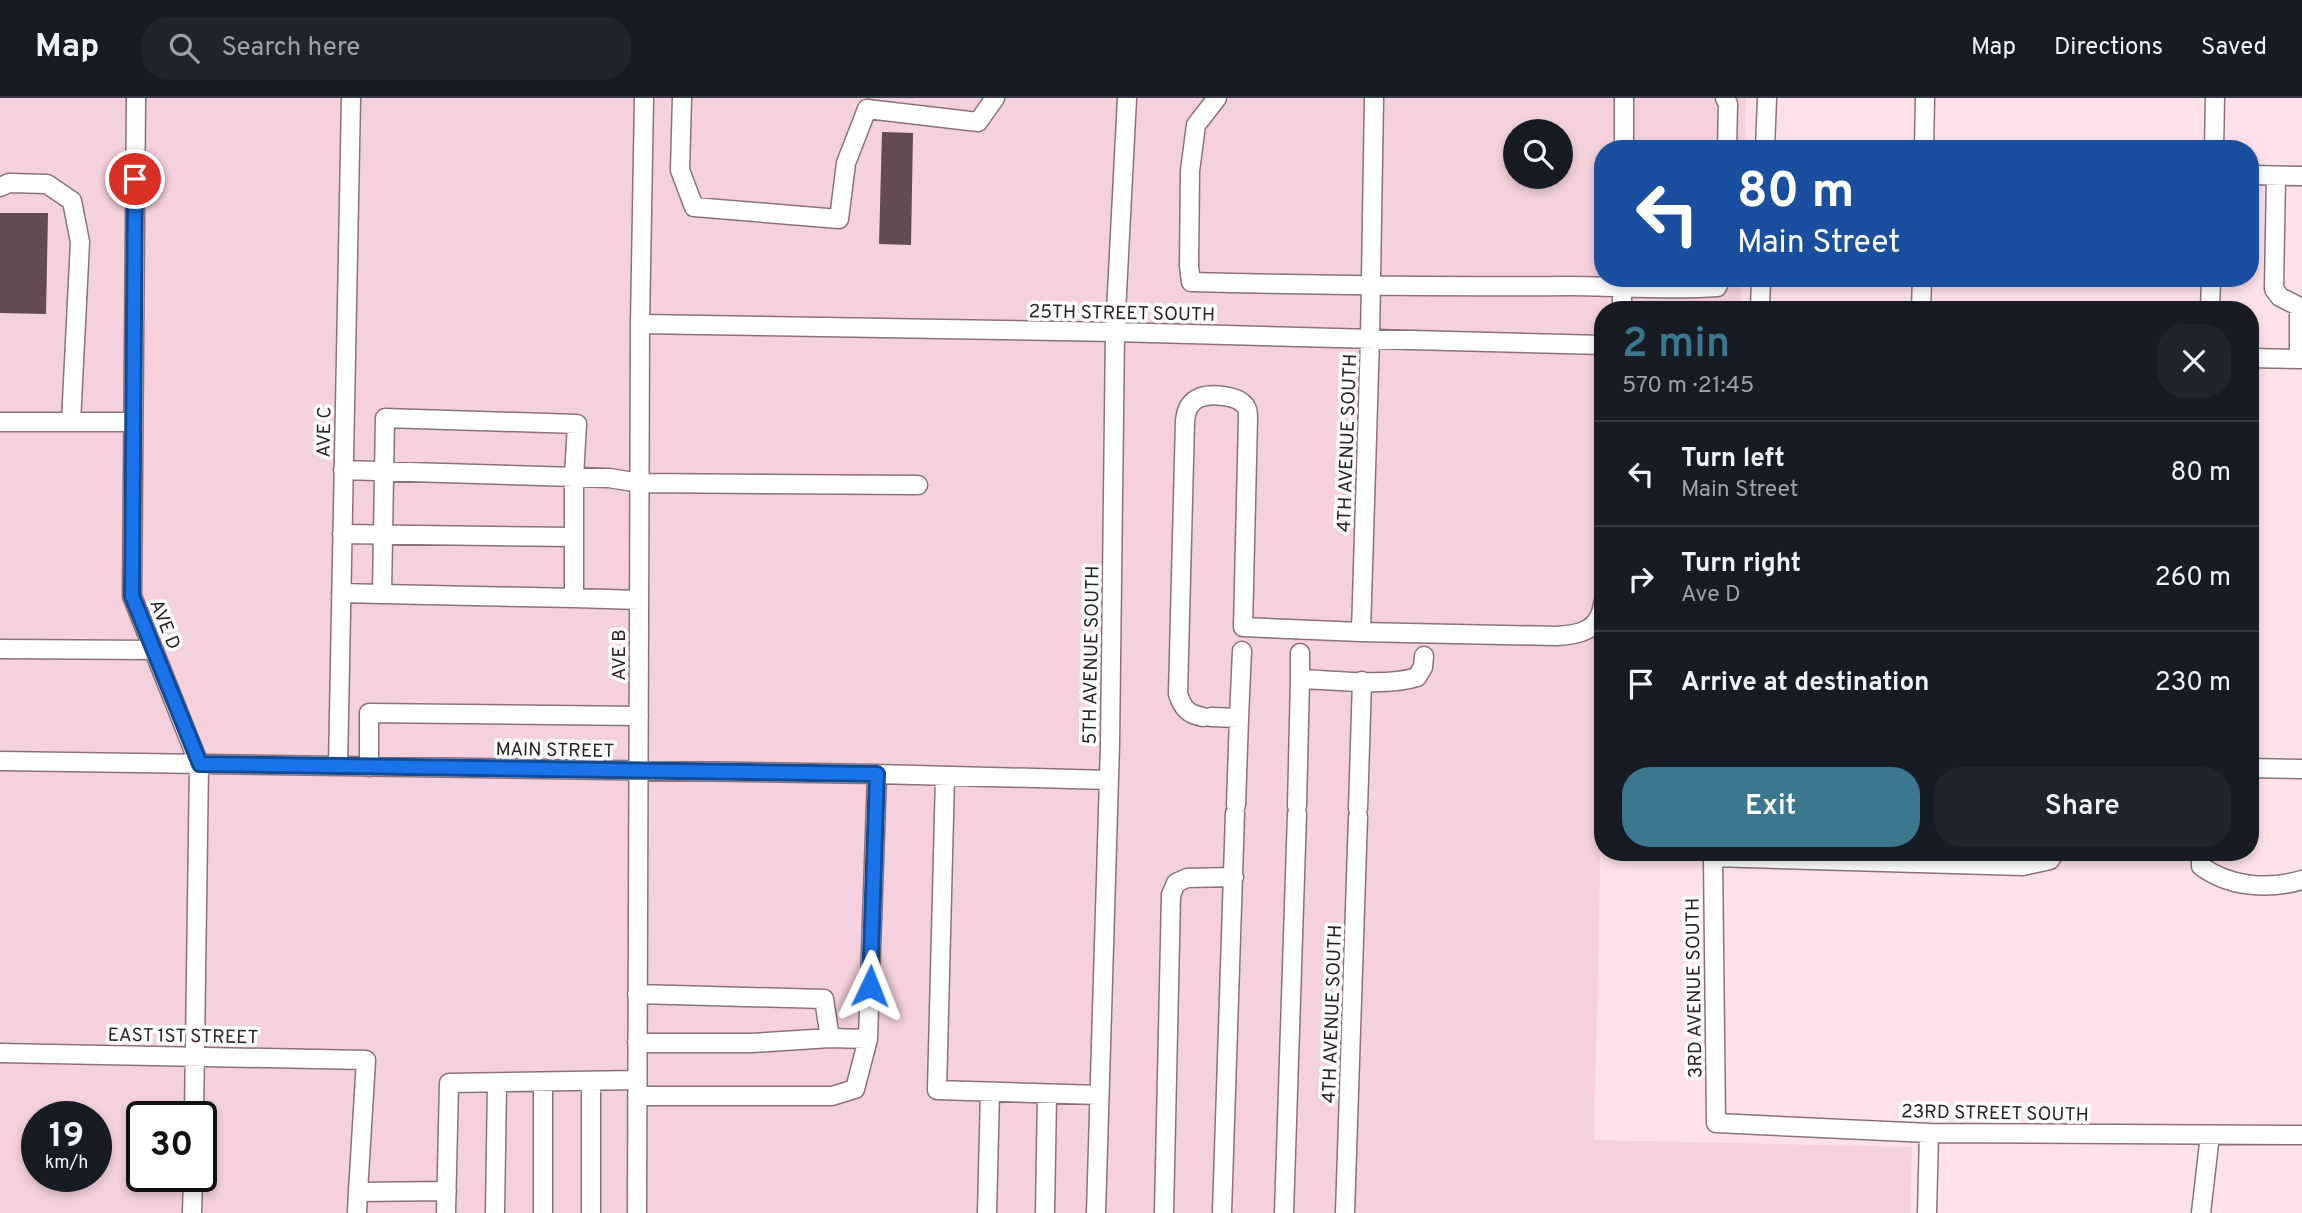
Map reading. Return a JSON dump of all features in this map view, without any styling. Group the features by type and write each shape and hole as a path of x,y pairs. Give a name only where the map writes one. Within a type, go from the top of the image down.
{"street":[{"name":"AVE D","path":"136,98 132,596 200,764 194,1101"},
{"name":"AVE C","path":"338,766 351,98"},
{"name":"AVE B","path":"637,1212 640,324 644,98"},
{"path":"682,98 680,170 694,207 839,219 846,163 867,109 978,122 995,98"},
{"name":"5TH AVENUE SOUTH","path":"1096,1213 1109,780 1115,332 1127,98"},
{"path":"1217,98 1196,125 1190,171 1191,282 1371,287 1594,283"},
{"name":"4TH AVENUE SOUTH","path":"1361,632 1374,98"},
{"path":"1624,98 1624,140"},
{"path":"1725,98 1727,140"},
{"path":"1765,140 1767,98"},
{"path":"1924,140 1925,98"},
{"path":"2214,140 2215,98"},
{"path":"2259,175 2302,176"},
{"path":"2259,358 2300,359 2301,308 2280,297 2274,289 2276,176"},
{"path":"0,187 9,183 47,184 72,201 80,242 71,422"},
{"path":"1686,287 1717,287"},
{"name":"25TH STREET SOUTH","path":"640,324 1115,332 1594,345"},
{"path":"1222,1213 1242,640 1248,418 1245,406 1236,398 1217,396 1198,398 1187,407 1185,421 1178,694 1182,707 1191,715 1239,718"},
{"path":"382,594 385,418 421,418 577,424 574,597"},
{"path":"0,422 133,422"},
{"path":"344,470 609,478 640,483 918,485"},
{"path":"342,534 574,537"},
{"path":"341,593 639,600"},
{"path":"1242,640 1299,642 1361,632 1425,646 1575,635 1594,625"},
{"path":"1284,1213 1297,810 1299,642"},
{"path":"1300,679 1405,681 1417,677 1423,667 1425,646"},
{"path":"0,649 153,650"},
{"name":"4TH AVENUE SOUTH","path":"1346,1212 1362,681"},
{"path":"339,712 639,716"},
{"path":"369,713 369,767"},
{"name":"MAIN STREET","path":"0,761 1109,780"},
{"path":"2259,768 2302,769"},
{"path":"446,1213 449,1083 591,1081 637,1088 832,1096 855,1089 868,1039 877,774"},
{"path":"945,777 937,1090 1099,1096"},
{"name":"3RD AVENUE SOUTH","path":"1713,861 1716,1094"},
{"name":"3RD AVENUE SOUTH","path":"1851,861 2023,866 2046,861"},
{"path":"2203,861 2216,877 2234,883 2288,884 2302,880"},
{"path":"1164,1213 1171,895 1176,883 1187,878 1234,877"},
{"path":"637,994 824,999 830,1038"},
{"path":"637,1043 868,1039"},
{"name":"EAST 1ST STREET","path":"0,1053 366,1060 358,1192"},
{"path":"591,1081 591,1213"},
{"path":"495,1213 497,1083"},
{"path":"543,1083 543,1213"},
{"path":"987,1213 990,1092"},
{"path":"1045,1213 1047,1094"},
{"name":"23RD STREET SOUTH","path":"1716,1094 1716,1123 1929,1133 2302,1135"},
{"path":"1927,1213 1929,1133"},
{"path":"2201,1213 2210,1135"},
{"path":"357,1213 358,1192 447,1191"},
{"path":"192,1213 193,1192"}],"shaded area":[{"path":"0,98 1746,98 1745,140 1594,140 1594,287 1741,287 1741,301 1594,301 1594,861 1600,861 1594,1140 1912,1147 1910,1213 0,1213"}],"building":[{"path":"882,132 913,133 911,245 879,244"},
{"path":"0,213 48,213 46,314 0,313"}],"route":[{"path":"135,179 132,596 200,764 877,774 870,986"}]}
